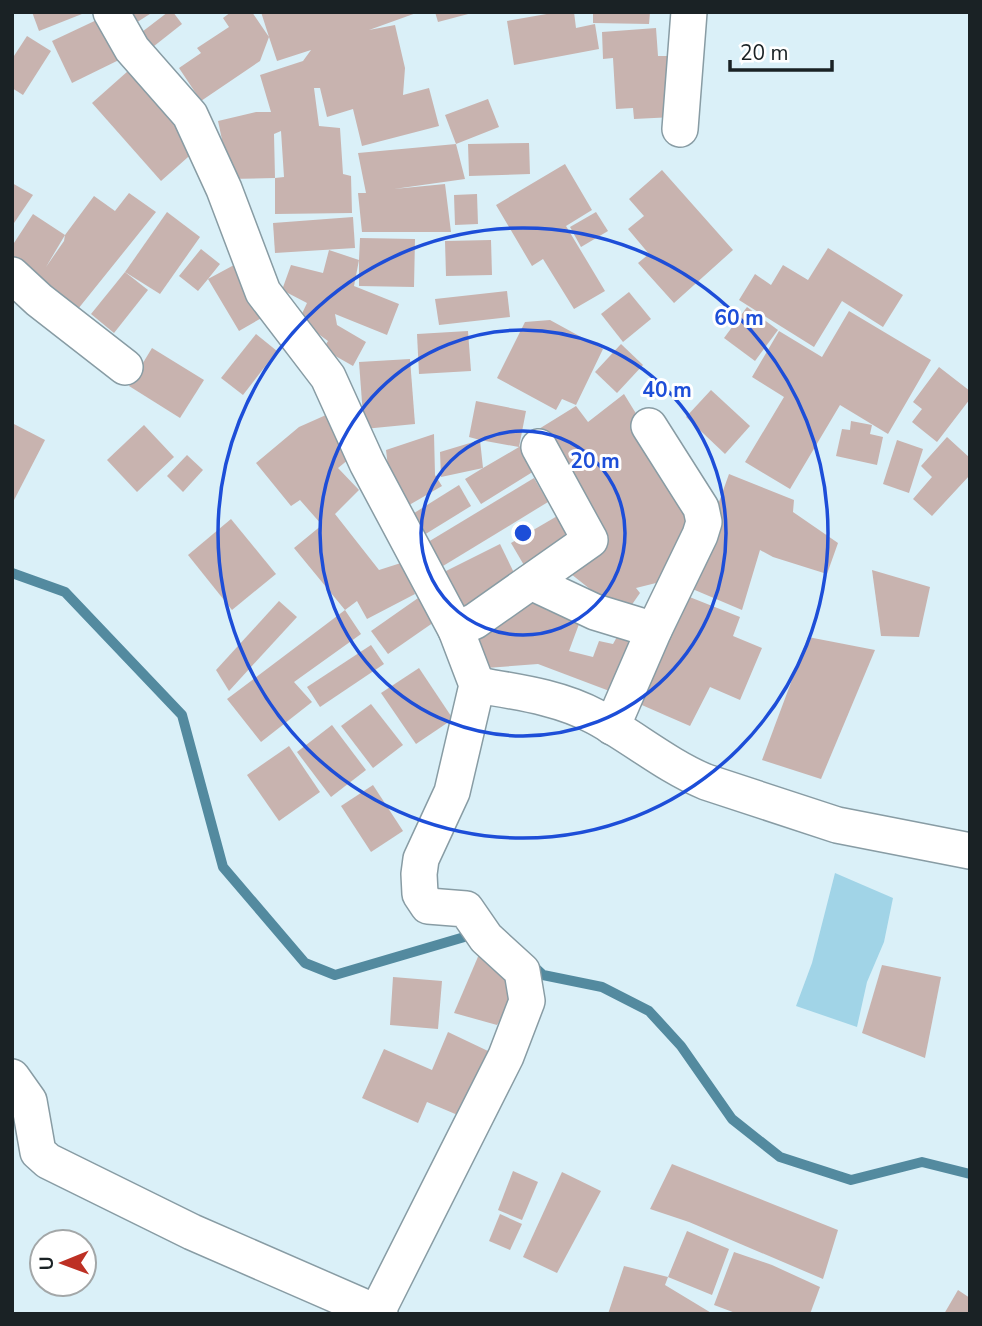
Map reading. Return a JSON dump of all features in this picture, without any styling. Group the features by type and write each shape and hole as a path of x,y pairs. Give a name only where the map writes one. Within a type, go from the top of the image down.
{"street":[{"path":"12,1077 29,1101 38,1152 48,1161 192,1231 378,1313 506,1056 527,1001 522,971 486,938 466,909 428,906 420,894 421,859 452,792 477,685 456,630 367,463 328,377 263,292 224,189 190,115 132,49 111,12"},
{"path":"680,129 690,12"},
{"path":"12,275 39,300 125,367"},
{"path":"612,727 704,522 701,508 649,426"},
{"path":"456,630 475,621 590,540 539,447"},
{"path":"531,582 595,612 654,630"},
{"path":"477,685 569,705 612,727 686,774 706,782 837,825 970,851"}],"shaded area":[{"path":"835,873 893,898 884,942 867,982 857,1027 796,1006 812,963"}],"building":[{"path":"32,12 87,12 39,31"},
{"path":"123,12 153,12 131,26"},
{"path":"168,12 173,12 182,24 144,54 138,35"},
{"path":"231,12 252,12 269,37 260,61 201,101 179,68 201,53 197,48 229,27 223,18"},
{"path":"261,12 419,12 369,30 395,25 405,68 403,95 429,88 439,126 362,146 353,109 327,117 320,88 314,88 319,126 340,128 343,174 351,176 352,213 275,214 275,178 227,179 218,121 256,112 271,112 260,75 303,61 311,50 277,61","holes":["281,131 284,177 275,178 274,134"]},
{"path":"435,12 472,12 472,13 438,22"},
{"path":"558,12 574,12 576,28 595,24 599,49 514,65 507,21"},
{"path":"593,12 650,12 649,24 593,23"},
{"path":"103,17 123,58 72,83 52,41"},
{"path":"656,28 658,56 671,56 674,117 634,119 633,108 616,109 613,58 603,59 602,32"},
{"path":"27,36 51,51 23,95 12,88 12,59"},
{"path":"128,71 196,150 161,181 92,103"},
{"path":"488,99 499,127 456,144 445,115"},
{"path":"529,143 530,174 469,176 468,144"},
{"path":"456,144 465,179 394,189 445,184 451,232 362,232 358,193 366,193 358,153"},
{"path":"565,164 592,210 566,226 605,291 574,309 543,259 532,266 496,205"},
{"path":"662,170 733,250 674,303 638,263 649,254 628,229 644,216 629,199"},
{"path":"12,183 33,195 12,226"},
{"path":"129,193 156,212 78,309 12,262 12,246 33,214 65,235 94,196 115,211","holes":["65,235 64,241 46,267"]},
{"path":"477,194 478,224 455,225 454,195"},
{"path":"167,212 200,237 160,294 125,272"},
{"path":"596,212 608,231 581,247 570,227"},
{"path":"353,217 355,248 275,253 273,223"},
{"path":"360,238 415,239 414,287 359,286"},
{"path":"491,240 492,275 446,276 445,241"},
{"path":"828,248 903,295 883,327 842,301 814,347 739,300 755,274 771,285 783,265 808,280"},
{"path":"201,249 220,264 198,291 179,276"},
{"path":"329,250 359,260 354,286 399,304 387,335 335,314 337,325 366,342 353,366 323,349 328,341 299,320 307,303 282,290 291,265 323,273"},
{"path":"234,265 265,316 239,331 208,279"},
{"path":"125,272 148,290 114,333 91,314"},
{"path":"507,291 510,317 439,325 435,299"},
{"path":"629,292 651,319 623,342 601,314"},
{"path":"747,307 778,330 755,361 724,338"},
{"path":"849,311 931,360 888,434 840,405 790,489 745,462 784,397 752,377 779,331 822,357"},
{"path":"550,320 603,349 576,405 562,399 556,410 497,378 525,322"},
{"path":"468,331 471,371 419,374 417,334"},
{"path":"256,334 277,351 243,395 221,378"},
{"path":"621,344 643,365 617,393 595,372"},
{"path":"152,348 204,380 180,418 129,386"},
{"path":"410,359 415,424 364,429 359,362"},
{"path":"939,367 970,391 970,399 937,442 912,422 922,409 913,402"},
{"path":"711,390 750,426 725,454 686,417"},
{"path":"624,394 694,508 668,580 636,588 640,593 624,616 566,570 604,545 534,432 576,406 588,422"},
{"path":"476,401 526,411 519,447 469,437"},
{"path":"335,411 354,455 338,468 359,490 335,514 379,570 404,562 415,594 367,619 357,601 345,610 294,548 322,525 300,500 291,506 256,463 299,427"},
{"path":"851,421 872,425 870,434 883,437 877,465 836,456 842,429 850,430"},
{"path":"12,423 45,440 12,504"},
{"path":"144,425 174,457 137,492 107,460"},
{"path":"434,434 435,475 442,486 404,508 390,483 386,450"},
{"path":"947,437 970,458 970,475 932,516 913,499 932,477 921,466"},
{"path":"480,440 483,468 441,477 440,452"},
{"path":"897,440 923,449 909,493 883,484"},
{"path":"523,442 539,468 481,504 465,479"},
{"path":"187,455 203,470 183,492 167,476"},
{"path":"729,474 794,500 793,512 838,543 827,574 773,557 760,550 742,610 683,585 709,530"},
{"path":"534,478 548,502 443,566 428,542"},
{"path":"459,485 471,506 424,535 411,515"},
{"path":"559,515 575,543 528,572 511,543"},
{"path":"231,519 276,574 232,610 188,555"},
{"path":"500,544 518,581 463,609 444,572"},
{"path":"872,570 930,587 919,637 881,636"},
{"path":"535,589 551,597 546,610 582,616 569,651 593,657 599,641 613,644 623,626 643,635 620,695 538,664 486,668 472,630"},
{"path":"682,594 740,617 733,636 762,648 740,700 710,687 690,726 628,699"},
{"path":"421,596 437,620 388,654 371,631"},
{"path":"279,601 297,617 229,691 216,670"},
{"path":"345,610 361,634 294,682 312,702 261,742 227,699"},
{"path":"808,637 875,650 821,779 762,760"},
{"path":"371,645 384,664 320,707 307,687"},
{"path":"419,668 453,719 416,744 381,693"},
{"path":"371,704 403,745 373,768 341,726"},
{"path":"332,725 366,770 331,797 297,752"},
{"path":"289,746 320,792 279,821 247,775"},
{"path":"373,785 403,831 371,852 341,806"},
{"path":"486,938 516,996 497,1025 454,1013"},
{"path":"882,965 941,977 925,1058 862,1033"},
{"path":"393,977 442,981 438,1029 390,1025"},
{"path":"448,1032 488,1051 460,1116 427,1102 418,1123 362,1098 384,1049 432,1070"},
{"path":"672,1164 838,1230 823,1279 689,1222 650,1209"},
{"path":"513,1171 538,1182 522,1220 498,1210"},
{"path":"562,1172 601,1191 557,1273 523,1257"},
{"path":"500,1214 522,1224 510,1250 489,1241"},
{"path":"687,1231 729,1249 712,1295 668,1277"},
{"path":"734,1252 772,1265 820,1287 810,1314 738,1314 714,1305"},
{"path":"624,1266 668,1277 665,1285 713,1314 608,1314"},
{"path":"958,1290 970,1298 970,1314 944,1314"}],"waterway":[{"path":"12,573 65,592 182,715 223,867 305,963 335,975 478,933"},
{"path":"530,963 543,975 602,987 649,1011 681,1046 732,1119 780,1157 851,1180 922,1162 970,1174"}]}
